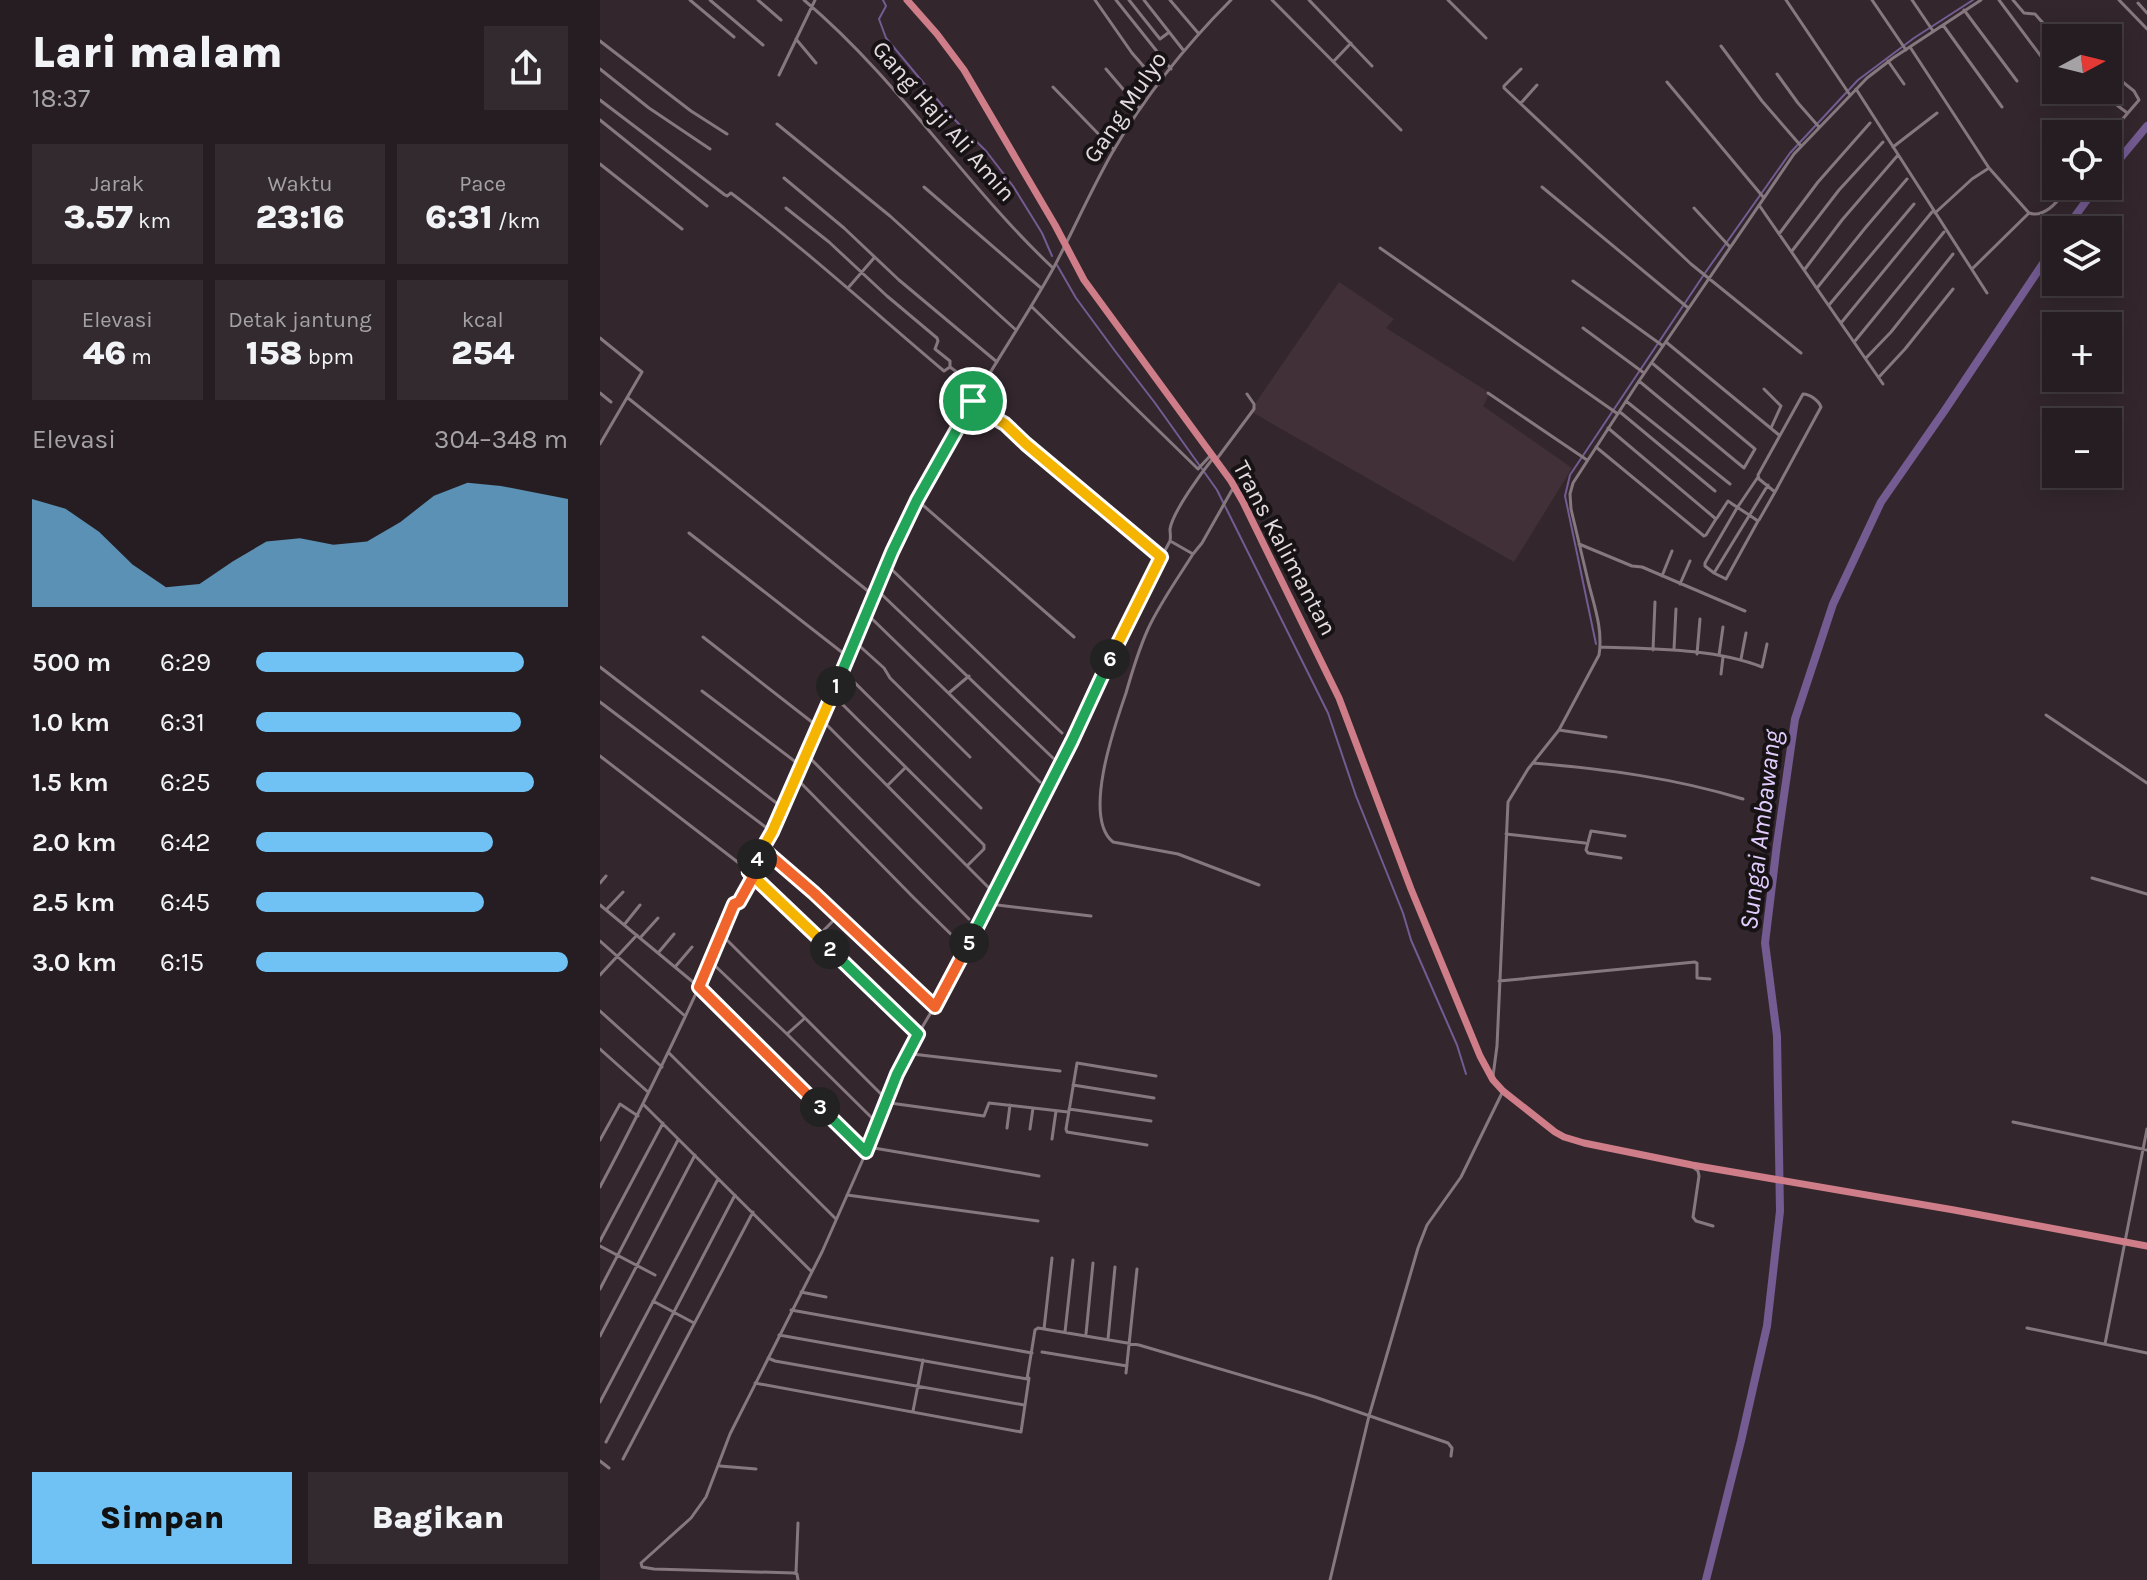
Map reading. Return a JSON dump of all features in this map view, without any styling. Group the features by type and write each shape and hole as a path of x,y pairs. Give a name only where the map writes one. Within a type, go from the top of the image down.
{"highway":[{"name":"Trans Kalimantan","path":"907,0 964,70 1096,297 1235,487 1339,698 1415,900 1480,1056 1503,1091 1564,1137 1594,1146 2147,1246"}],"street":[{"path":"690,0 734,37"},
{"path":"710,0 763,45"},
{"path":"758,0 781,20"},
{"name":"Gang Haji Ali Amin","path":"804,0 869,61 1016,230 1054,267"},
{"path":"779,75 815,0"},
{"path":"1095,0 1132,53 1159,84"},
{"path":"1116,0 1171,69"},
{"path":"1129,0 1160,39 1169,32"},
{"path":"1144,0 1184,51"},
{"path":"1170,0 1199,34"},
{"name":"Gang Mulyo","path":"749,872 783,808 886,564 917,500 1066,246 1114,150 1140,109 1184,51 1231,0"},
{"path":"1272,0 1401,130"},
{"path":"1309,0 1372,66"},
{"path":"1448,0 1486,38"},
{"path":"1786,0 1850,95"},
{"path":"1872,0 1989,168 2029,213 2035,216 2042,214 2056,200"},
{"path":"1912,0 1933,31"},
{"path":"1970,0 1973,5"},
{"path":"1493,1080 1508,802 1559,730 1600,647 1600,631 1571,509 1570,494 1583,458 1596,447 1639,381 1641,371 1652,363 1705,276 1801,146 1888,61 1981,0"},
{"path":"1999,0 2042,58"},
{"path":"2013,0 2024,13 2035,14 2044,24"},
{"path":"2119,0 2147,29"},
{"path":"2138,3 2147,13"},
{"path":"1964,10 2017,81"},
{"path":"1943,25 2002,107"},
{"path":"796,39 816,63"},
{"path":"600,41 691,111 727,134"},
{"path":"1333,61 1351,43"},
{"path":"1721,46 1801,146"},
{"path":"1888,61 1904,84"},
{"path":"600,69 649,108 710,149"},
{"path":"1106,69 1140,109"},
{"path":"1521,69 1504,87 1705,276 1801,353"},
{"path":"1777,74 1819,127"},
{"path":"1667,82 1764,198"},
{"path":"2121,120 2139,98 2122,82"},
{"path":"1521,103 1537,85"},
{"path":"1053,87 1114,150"},
{"path":"1856,89 1987,293"},
{"path":"600,100 725,195 731,193 753,210 944,371 950,367"},
{"path":"2115,104 2126,113"},
{"path":"1893,147 1937,113"},
{"path":"600,120 707,206"},
{"path":"1779,234 1818,182 1870,123"},
{"path":"777,124 890,216 1016,330"},
{"path":"1792,251 1839,190 1883,142"},
{"path":"1805,269 1898,155"},
{"path":"600,164 682,229"},
{"path":"1841,323 1934,212 1989,168"},
{"path":"784,178 997,362"},
{"path":"1817,288 1907,179"},
{"path":"924,187 1041,288"},
{"path":"1542,187 1686,306"},
{"path":"1829,305 1914,204"},
{"path":"1759,205 1883,384"},
{"path":"786,208 937,338 935,349 950,361 950,367"},
{"path":"1694,208 1729,246"},
{"path":"1971,270 2029,213"},
{"path":"1855,341 1944,232"},
{"path":"1380,248 1618,413 1715,491"},
{"path":"1866,358 1891,332 1953,254"},
{"path":"848,288 875,257"},
{"path":"1573,281 1662,344 1779,435"},
{"path":"1879,377 1953,289"},
{"path":"1031,306 1197,468 1202,468"},
{"path":"1583,328 1641,371"},
{"path":"600,338 642,372 600,444"},
{"path":"1639,381 1744,468 1755,449 1652,363"},
{"path":"950,367 980,389"},
{"path":"1764,389 1781,406 1770,428"},
{"path":"600,393 611,402"},
{"path":"1488,393 1583,458"},
{"path":"796,1573 654,1569 641,1566 641,1563 698,1511 706,1497 730,1434 836,1219 908,1052 966,949 1072,741 1170,541 1170,529 1175,517 1202,468 1254,409 1247,394"},
{"path":"1803,394 1820,403 1821,407 1775,492 1728,577 1724,579 1705,564 1758,477 1803,394"},
{"path":"628,398 873,595"},
{"path":"973,401 1005,424 1161,557"},
{"path":"1626,401 1730,484"},
{"path":"1608,428 1716,519"},
{"path":"1596,447 1704,536 1728,501 1758,521"},
{"path":"1758,477 1775,492"},
{"path":"1714,573 1768,485"},
{"path":"1235,487 1149,628 1110,740 1101,794 1103,826 1106,836 1113,842 1178,854 1259,885"},
{"path":"917,500 967,540 1074,637"},
{"path":"689,533 848,657"},
{"path":"1170,541 1193,554"},
{"path":"1579,544 1745,611"},
{"path":"1662,576 1672,551"},
{"path":"1680,584 1690,561"},
{"path":"886,564 1062,733"},
{"path":"876,589 1053,758"},
{"path":"1653,650 1655,602"},
{"path":"1674,651 1676,609"},
{"path":"866,613 1040,782"},
{"path":"1697,654 1700,619"},
{"path":"1721,674 1723,627"},
{"path":"1741,659 1746,633"},
{"path":"703,637 818,727"},
{"path":"854,641 970,757"},
{"path":"1600,647 1721,656 1762,667 1767,644"},
{"path":"600,667 783,808"},
{"path":"843,671 981,808"},
{"path":"949,693 969,676"},
{"path":"702,691 801,766"},
{"path":"833,695 985,846 967,866"},
{"path":"600,702 772,832"},
{"path":"2046,715 2147,783"},
{"path":"821,719 994,894"},
{"path":"1559,730 1606,737"},
{"path":"806,754 969,919"},
{"path":"600,756 749,872 918,1034"},
{"path":"1533,763 1646,775 1743,799"},
{"path":"887,785 905,768"},
{"path":"796,778 966,949"},
{"path":"1621,858 1588,853 1587,844 1591,831 1625,836"},
{"path":"1506,834 1587,844"},
{"path":"763,849 935,1007"},
{"path":"600,883 606,876"},
{"path":"600,1187 669,1053 734,904 739,902 753,877"},
{"path":"2092,878 2147,894"},
{"path":"606,910 623,892"},
{"path":"989,904 1091,916"},
{"path":"600,905 699,987 867,1150 1039,1176"},
{"path":"624,925 640,905"},
{"path":"824,930 838,915"},
{"path":"600,975 658,918"},
{"path":"658,953 674,934"},
{"path":"722,935 890,1103 984,1116 989,1103 1151,1121"},
{"path":"600,941 685,1016"},
{"path":"675,967 692,947"},
{"path":"710,961 871,1117"},
{"path":"1499,981 1695,962 1697,978 1710,979"},
{"path":"600,1011 662,1067"},
{"path":"787,1034 806,1017"},
{"path":"600,1049 649,1093"},
{"path":"908,1052 1060,1071"},
{"path":"669,1053 836,1219"},
{"path":"1147,1145 1067,1132 1066,1129 1077,1063 1156,1076"},
{"path":"1073,1085 1154,1098"},
{"path":"1330,1580 1369,1416 1423,1232 1461,1177 1503,1091"},
{"path":"600,1140 620,1104 638,1116"},
{"path":"644,1105 811,1271"},
{"path":"1007,1128 1010,1105"},
{"path":"1030,1129 1033,1108"},
{"path":"1052,1139 1056,1111"},
{"path":"2013,1122 2145,1149"},
{"path":"655,1275 600,1244 663,1123"},
{"path":"2105,1344 2147,1129"},
{"path":"600,1289 678,1139"},
{"path":"600,1336 695,1155"},
{"path":"1692,1165 1699,1176 1694,1219 1713,1226"},
{"path":"600,1402 718,1179"},
{"path":"606,1442 735,1195"},
{"path":"847,1195 1038,1221"},
{"path":"623,1459 753,1212"},
{"path":"1044,1329 1052,1258"},
{"path":"1065,1333 1073,1260"},
{"path":"1086,1336 1093,1263"},
{"path":"1108,1340 1115,1267"},
{"path":"1126,1373 1137,1269"},
{"path":"801,1292 826,1297"},
{"path":"653,1301 694,1323"},
{"path":"791,1310 1032,1353"},
{"path":"2027,1328 2147,1353"},
{"path":"755,1383 1021,1432 1035,1330 1044,1329 1130,1343 1315,1397 1448,1443 1452,1448 1451,1456"},
{"path":"779,1335 1029,1378"},
{"path":"1042,1352 1127,1366"},
{"path":"768,1358 1025,1405"},
{"path":"913,1412 923,1360"},
{"path":"600,1461 609,1468"},
{"path":"718,1466 756,1469"},
{"path":"798,1523 798,1580"}],"shaded area":[{"path":"1339,282 1394,319 1386,328 1490,393 1483,406 1572,468 1514,562 1250,411"}],"waterway":[{"path":"883,0 886,6 879,19 886,38 1013,186 1042,233 1052,256"},
{"path":"1596,644 1565,496 1570,475 1705,273 1790,153 1858,80 1914,38 1973,0"},
{"name":"Sungai Ambawang","path":"2122,156 2147,126"},
{"name":"Sungai Ambawang","path":"2075,216 2087,200"},
{"path":"1057,265 1076,298 1217,490 1328,713 1411,940 1457,1045 1466,1074"},
{"name":"Sungai Ambawang","path":"1706,1580 1767,1326 1780,1211 1777,1036 1765,943 1795,719 1833,604 1881,502 2042,265"}],"route":[{"path":"973,401 917,500 892,552 789,795 749,872 918,1034 897,1074 866,1152 699,987 734,904 739,902 753,877 749,872 763,849 935,1007 1072,741 1161,557 1005,424 973,401"}]}
